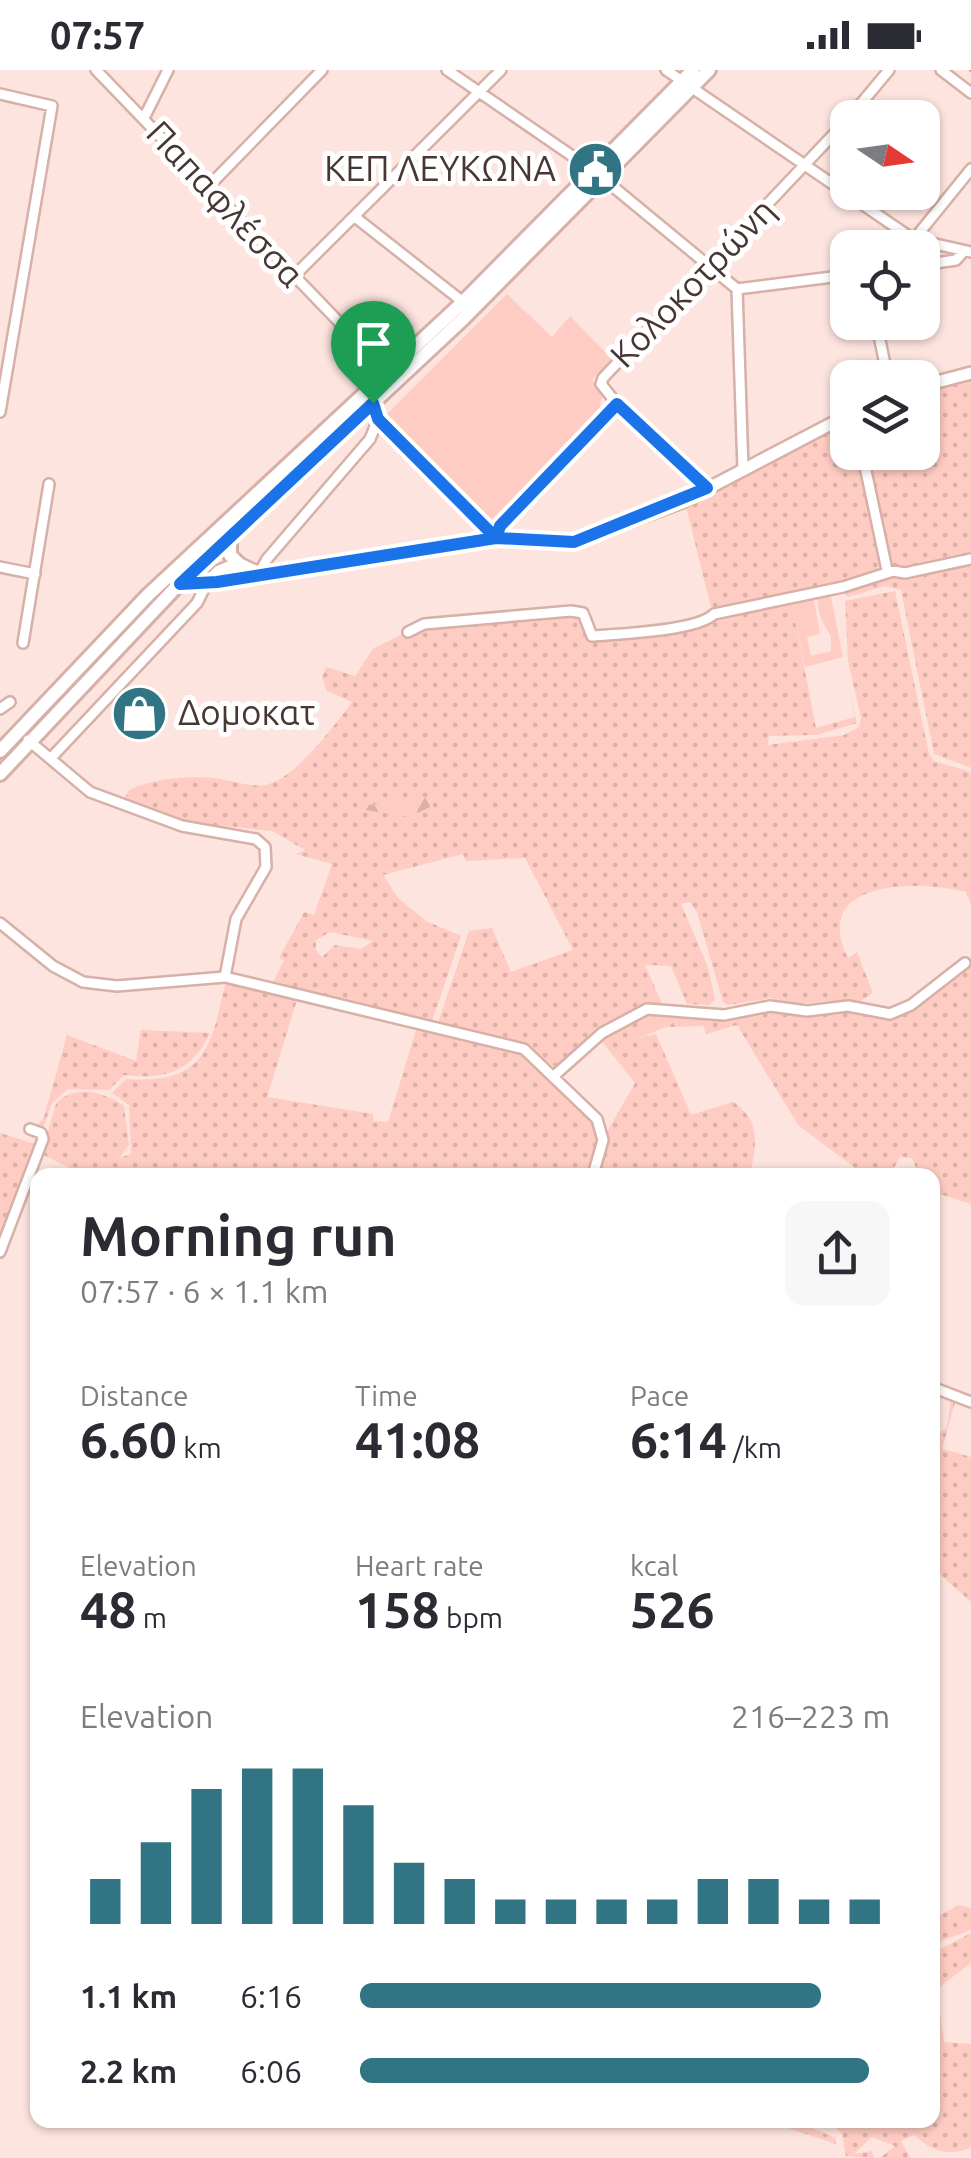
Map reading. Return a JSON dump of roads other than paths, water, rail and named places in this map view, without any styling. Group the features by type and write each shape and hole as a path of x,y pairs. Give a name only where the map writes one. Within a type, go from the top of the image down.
{"main road":[{"path":"686,85 693,70"},
{"path":"0,750 148,594 392,377 686,85 709,70"},
{"path":"0,774 28,740 180,584 373,403 392,377 463,302 598,175"},
{"path":"230,534 230,554 238,564"},
{"path":"180,584 206,583"}],"street":[{"name":"Παπαφλέσσα","path":"96,70 392,377"},
{"path":"144,118 168,70"},
{"path":"208,187 322,70"},
{"path":"447,70 598,175 737,289 830,277"},
{"path":"293,277 500,70"},
{"path":"666,70 891,230"},
{"name":"Κολοκοτρώνη","path":"863,100 889,70"},
{"path":"941,70 971,94"},
{"path":"0,94 48,102 52,108 0,412"},
{"name":"Κολοκοτρώνη","path":"496,538 500,526 617,404 601,380 830,138"},
{"path":"921,230 971,169"},
{"path":"355,217 463,302"},
{"path":"940,248 968,251"},
{"path":"940,262 956,260 968,251"},
{"path":"737,289 743,470"},
{"path":"940,381 971,373"},
{"path":"373,403 378,419 496,538"},
{"path":"617,404 707,488"},
{"path":"260,573 267,559 370,439 378,419"},
{"path":"206,583 496,538 574,542 707,488 830,424"},
{"path":"866,470 884,565 890,572"},
{"path":"23,643 50,484"},
{"path":"408,632 424,624 571,611 583,613 592,636 699,623 714,614 843,587 890,572 971,560"},
{"path":"51,758 74,740 197,603 206,583 218,571 238,564 260,573"},
{"path":"0,568 35,574"},
{"path":"0,710 10,702"},
{"path":"28,740 90,792 182,826 249,838 265,846 266,866 233,925 224,977"},
{"path":"0,924 52,966 83,982 116,986 224,977 513,1046 535,1055 584,1102 602,1129 602,1148 595,1168"},
{"path":"556,1075 602,1033 647,1009 724,1015 770,1006 807,1010 848,1006 895,1013 965,963"},
{"path":"30,1129 40,1132 43,1139 32,1168"},
{"path":"0,1252 30,1173"},
{"path":"940,1390 971,1402"}],"place":[{"name":"ΚΕΠ ΛΕΥΚΩΝΑ","path":"595,169"},
{"name":"Δομοκατ","path":"139,713"}]}
